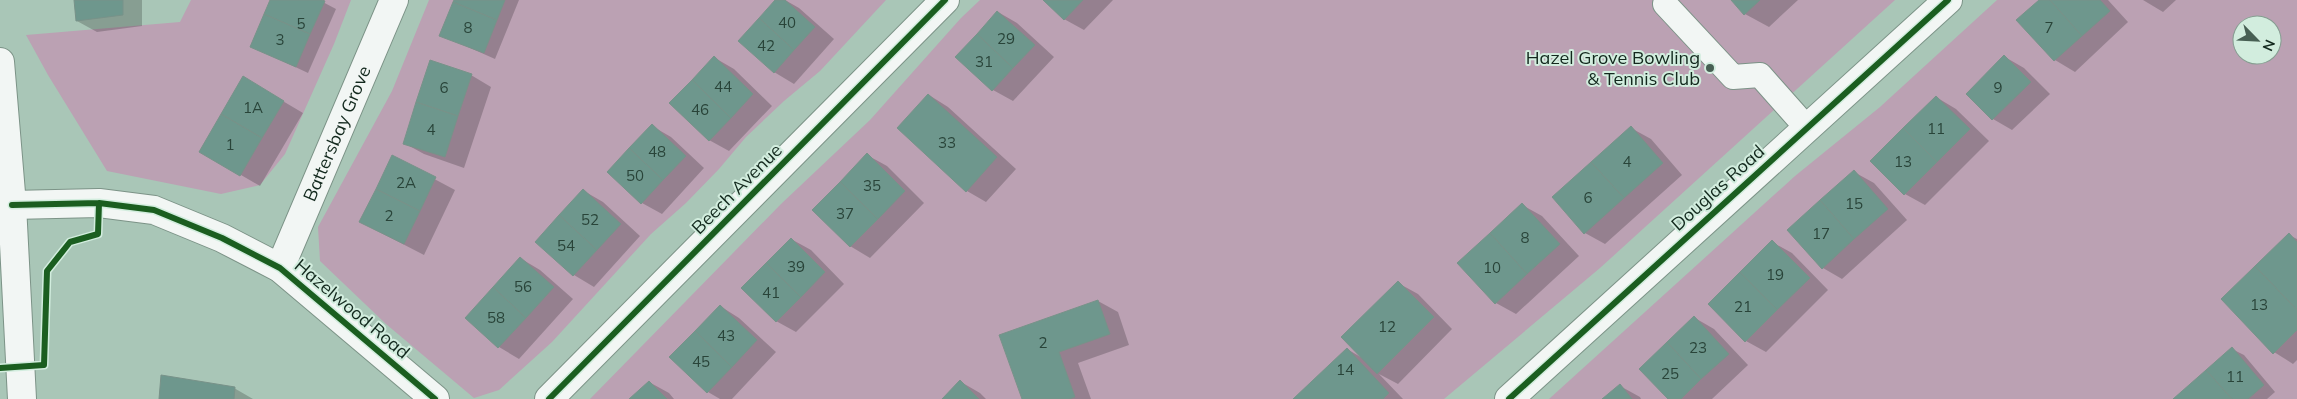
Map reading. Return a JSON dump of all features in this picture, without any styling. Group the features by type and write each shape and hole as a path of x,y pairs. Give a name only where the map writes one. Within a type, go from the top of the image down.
{"street":[{"name":"Battersbay Grove","path":"280,268 394,0"},
{"name":"Beech Avenue","path":"549,399 946,0"},
{"name":"Douglas Road","path":"1509,399 1948,0"},
{"path":"0,62 2,104 12,205 22,399"},
{"name":"Hazelwood Road","path":"12,205 99,203 154,210 222,238 280,268 435,399"}],"lane":[{"path":"1664,4 1733,77 1760,75 1807,128"}],"shaded area":[{"path":"191,0 351,0 334,44 285,154 260,185 221,194 107,171 48,75 26,35 180,22"},
{"path":"429,0 886,0 820,71 784,101 746,137 719,169 686,203 651,234 552,342 499,390 474,398 386,324 320,261 318,227 392,91"},
{"path":"980,0 1895,0 1600,268 1444,399 590,399 781,204 870,120 961,18"},
{"path":"1997,0 2297,0 2297,399 1549,399 1795,176 1880,107"}],"building":[{"path":"74,0 123,0 123,15 76,21"},
{"path":"270,0 325,1 310,34 264,14"},
{"path":"454,0 505,0 497,20 453,2"},
{"path":"775,0 785,0 815,27 794,50 759,18"},
{"path":"1043,0 1083,0 1064,20"},
{"path":"1731,0 1760,0 1744,15"},
{"path":"2039,0 2050,0 2082,36 2054,61 2016,20"},
{"path":"2050,0 2100,0 2110,11 2082,36"},
{"path":"453,2 497,20 484,53 439,36"},
{"path":"997,11 1035,45 1013,68 977,34"},
{"path":"264,14 310,34 296,67 250,47"},
{"path":"759,18 794,50 774,73 738,41"},
{"path":"977,34 1013,68 992,91 955,57"},
{"path":"2004,55 2031,82 1992,120 1966,94"},
{"path":"714,56 753,94 731,118 692,80"},
{"path":"430,60 472,74 458,116 416,102"},
{"path":"243,76 284,101 262,138 221,114"},
{"path":"692,80 731,118 709,141 669,103"},
{"path":"928,94 997,157 966,192 897,128"},
{"path":"1936,96 1970,129 1937,162 1903,128"},
{"path":"416,102 458,116 445,157 403,144"},
{"path":"221,114 262,138 240,176 199,152"},
{"path":"652,124 686,156 663,180 629,148"},
{"path":"1631,126 1663,163 1624,198 1591,162"},
{"path":"1903,128 1937,162 1904,195 1870,161"},
{"path":"629,148 663,180 641,204 607,172"},
{"path":"867,153 905,191 878,219 840,182"},
{"path":"392,155 436,177 420,211 376,189"},
{"path":"1591,162 1624,198 1584,234 1552,197"},
{"path":"1854,170 1888,209 1854,239 1820,200"},
{"path":"840,182 878,219 850,247 812,210"},
{"path":"376,189 420,211 404,244 359,222"},
{"path":"583,189 621,224 597,250 559,215"},
{"path":"1820,200 1854,239 1822,269 1787,230"},
{"path":"1522,203 1560,244 1527,274 1490,233"},
{"path":"559,215 597,250 573,276 535,242"},
{"path":"1490,233 1527,274 1495,304 1457,263"},
{"path":"2289,233 2297,242 2297,310 2255,266"},
{"path":"791,238 825,272 801,297 766,263"},
{"path":"1772,240 1810,278 1777,310 1740,272"},
{"path":"520,257 554,287 526,318 493,287"},
{"path":"766,263 801,297 776,322 741,288"},
{"path":"2255,266 2297,310 2297,330 2273,354 2221,299"},
{"path":"1740,272 1777,310 1745,342 1708,304"},
{"path":"1398,281 1434,317 1377,374 1341,337"},
{"path":"493,287 526,318 498,348 465,318"},
{"path":"1098,300 1110,334 1059,352 1075,397 1069,399 1022,399 999,335"},
{"path":"720,305 757,340 732,367 695,331"},
{"path":"1694,316 1729,354 1701,379 1667,342"},
{"path":"695,331 732,367 707,393 669,357"},
{"path":"1667,342 1701,379 1681,399 1668,399 1639,369"},
{"path":"2232,347 2264,385 2248,399 2232,399 2206,370"},
{"path":"1347,348 1389,393 1383,399 1293,399"},
{"path":"2206,370 2232,399 2173,399"},
{"path":"161,375 235,387 234,399 159,399"},
{"path":"960,380 979,399 942,399"},
{"path":"649,381 667,399 629,399"},
{"path":"1620,384 1632,399 1602,399"}],"cycle path":[{"path":"549,399 945,0"},
{"path":"1509,399 1948,0"},
{"path":"12,205 99,203 154,210 222,238 280,268 435,399"},
{"path":"0,368 44,365 47,271 70,242 98,234 99,203"}],"place":[{"name":"Hazel Grove Bowling & Tennis Club","path":"1710,68"}]}
